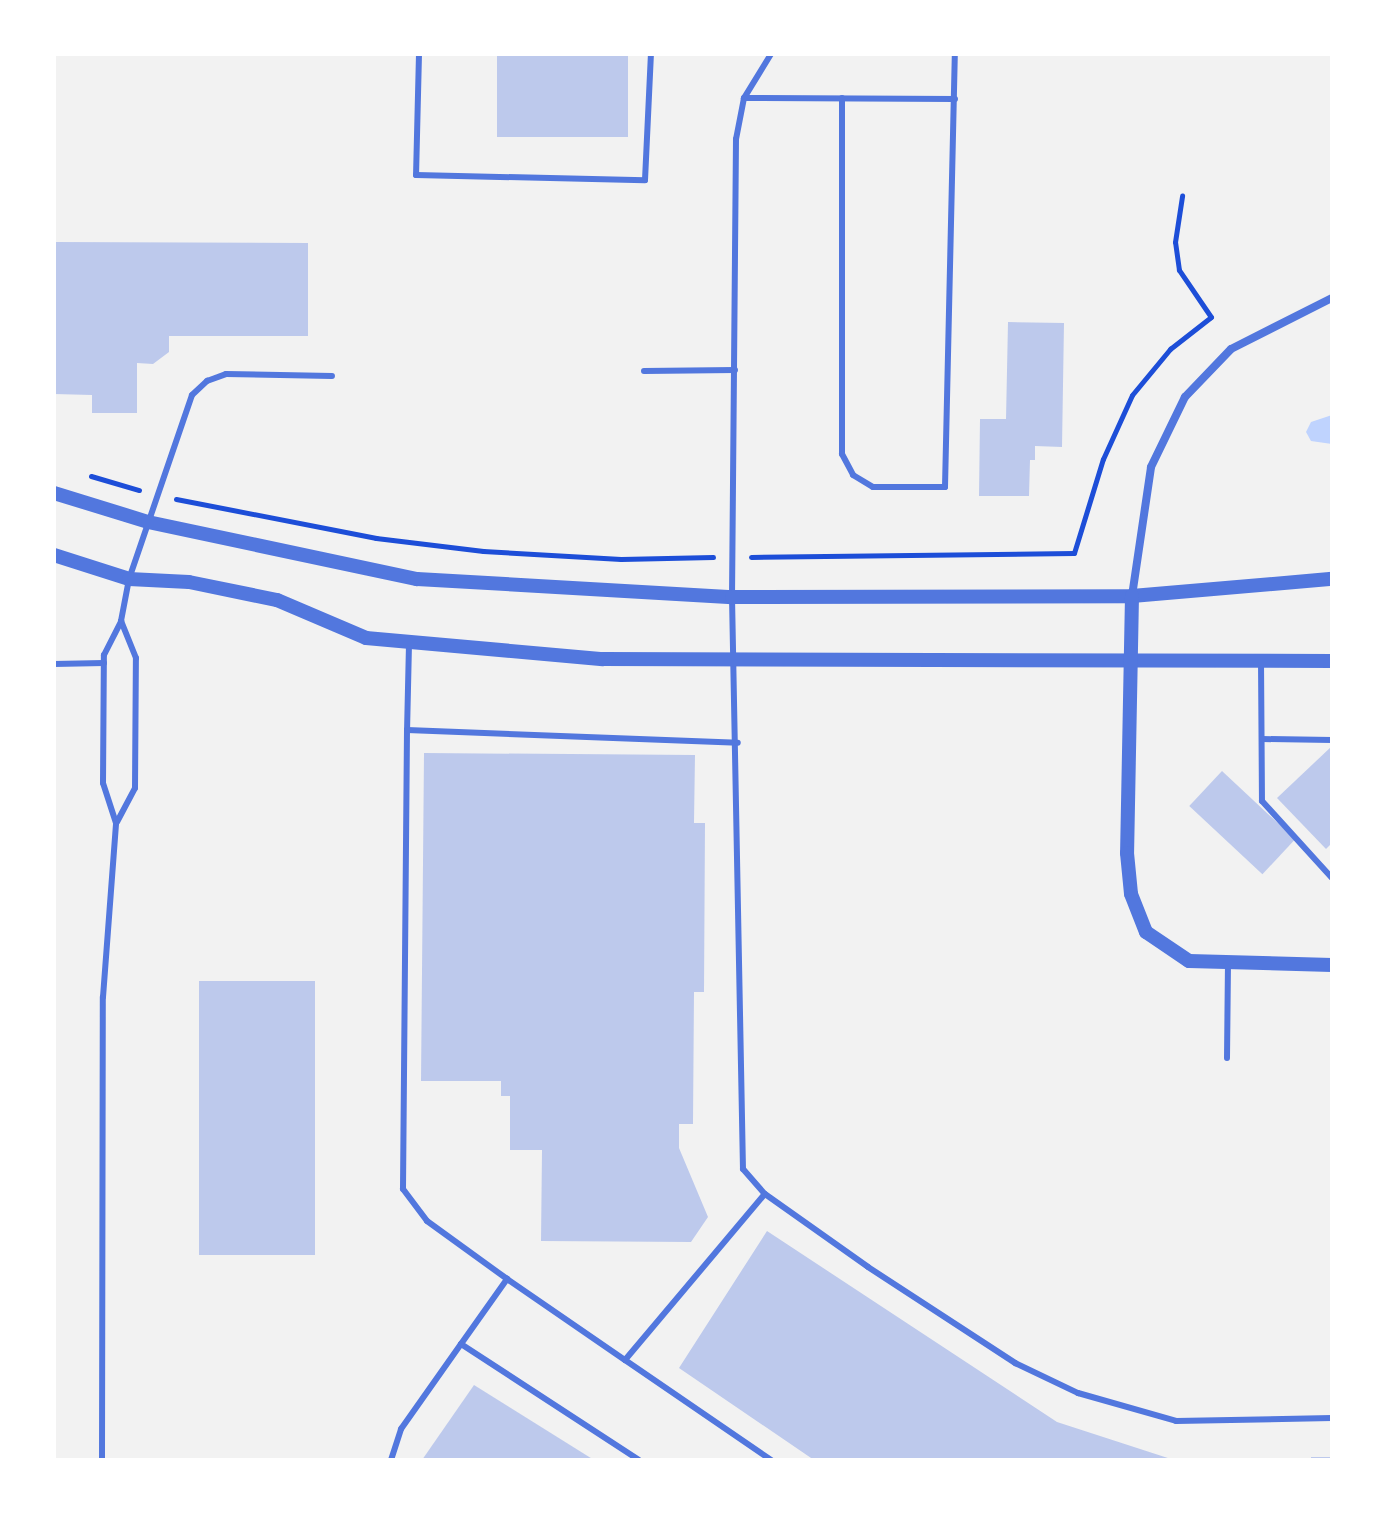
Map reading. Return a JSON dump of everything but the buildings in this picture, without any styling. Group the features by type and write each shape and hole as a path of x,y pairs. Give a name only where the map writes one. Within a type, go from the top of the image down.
{"street":[{"path":"1332,298 1231,349 1185,397 1151,467 1132,596 1127,853 1136,913 1146,932 1165,948 1189,961 1332,965"},
{"path":"54,493 148,522 417,579 732,597 1132,596 1332,579"},
{"path":"54,555 129,579 189,582 277,600 366,638 603,659 1332,661"}],"lane":[{"path":"419,54 416,175 645,180 651,54"},
{"path":"771,54 744,98 736,139 732,597 738,743 743,1169 765,1194 1015,1363 1078,1393 1176,1421 1332,1418"},
{"path":"842,98 842,454 853,475 873,487 945,487 955,54"},
{"path":"744,98 955,99"},
{"path":"644,371 735,370"},
{"path":"102,1460 103,997 116,823 103,783 104,663 121,621 129,579 148,522 161,496 184,408 207,381 226,374 332,376"},
{"path":"116,823 135,788 136,658 121,621"},
{"path":"409,640 403,1189 427,1221 771,1460"},
{"path":"1261,661 1262,801 1332,878"},
{"path":"54,664 104,663"},
{"path":"407,730 738,743"},
{"path":"1262,739 1332,740"},
{"path":"1227,1058 1228,964"},
{"path":"625,1360 765,1194"},
{"path":"391,1460 401,1429 507,1279"},
{"path":"461,1344 639,1460"}],"path":[{"path":"76,472 161,496 376,538 483,551 621,559 1074,553 1103,459 1132,395 1170,349 1211,317 1179,270 1175,242 1182,196"}],"water":[{"path":"1332,415 1332,444 1311,441 1306,432 1311,422"}]}
